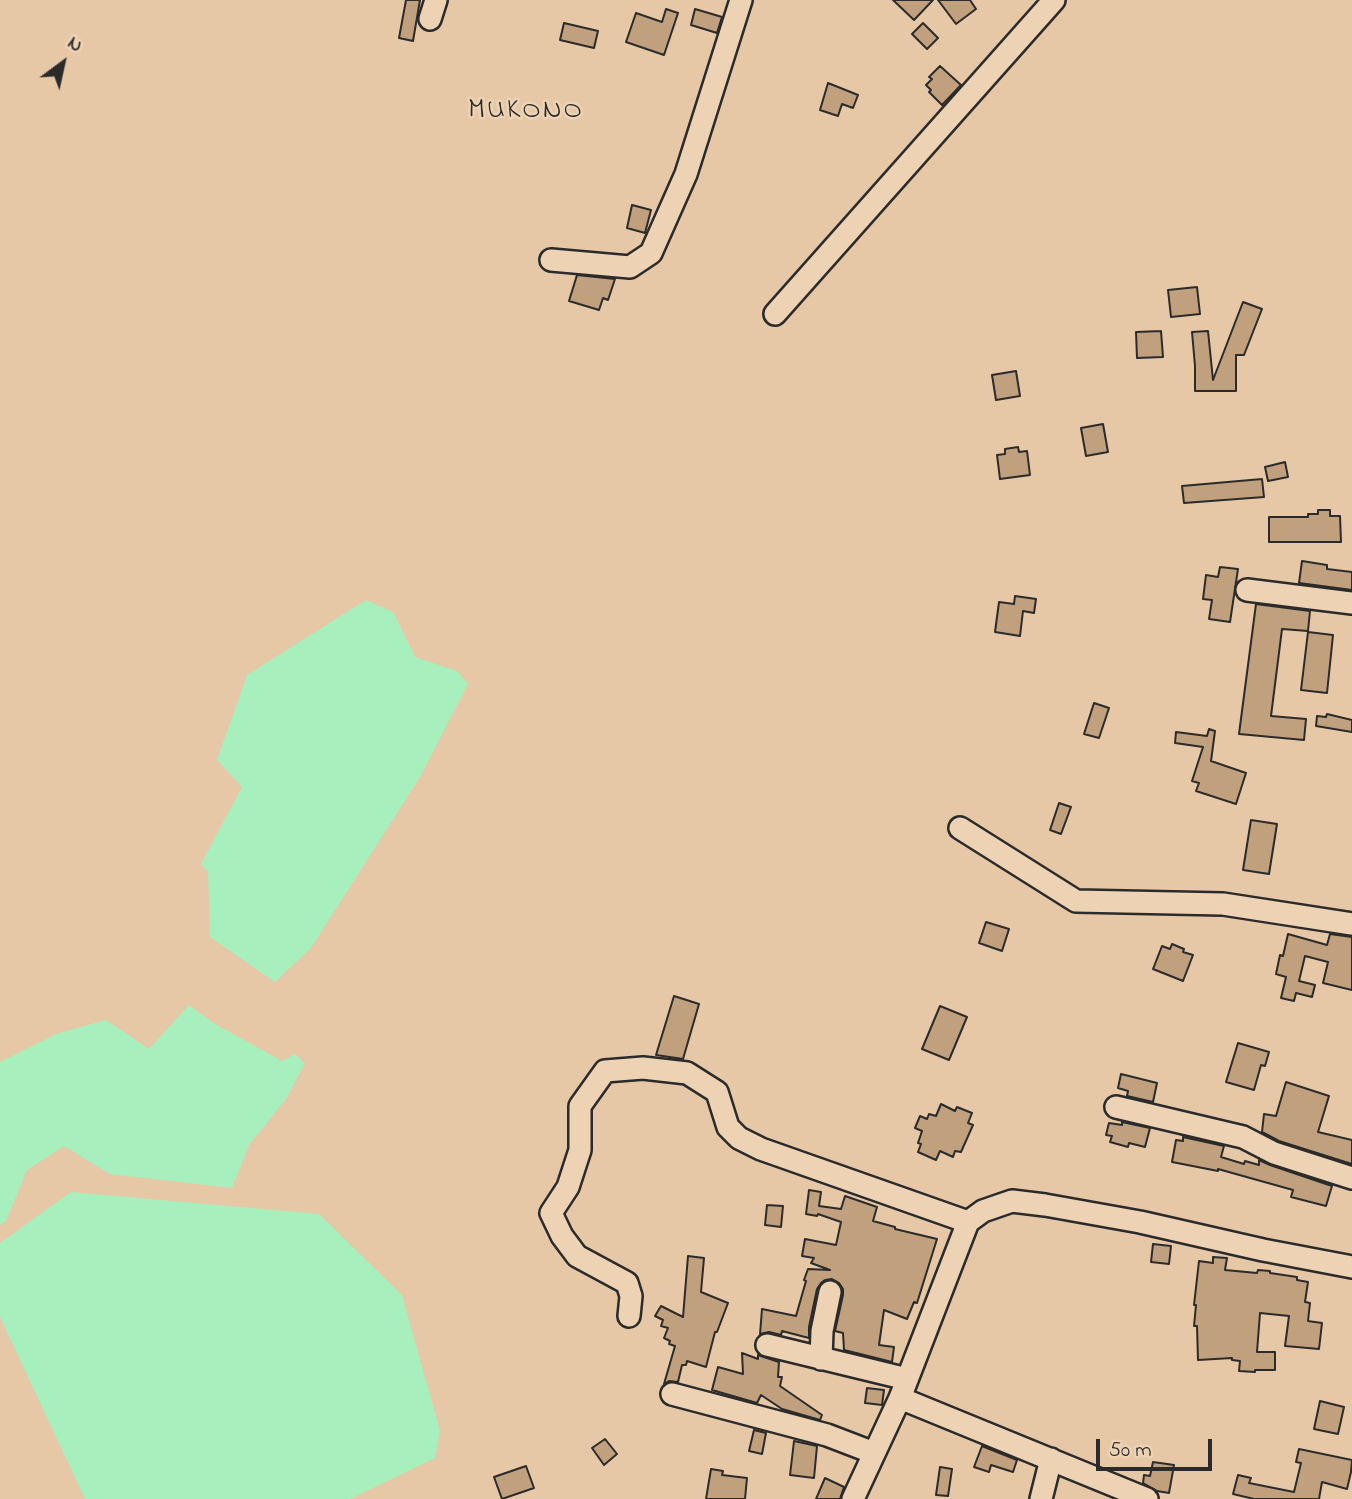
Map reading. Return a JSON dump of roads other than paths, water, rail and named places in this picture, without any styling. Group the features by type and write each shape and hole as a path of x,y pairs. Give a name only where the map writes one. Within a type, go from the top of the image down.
{"street":[{"path":"551,260 631,267 651,253 686,174 741,0"},
{"path":"775,314 1054,0"},
{"path":"1247,590 1352,603"},
{"path":"960,828 1076,901 1223,904 1352,924"},
{"path":"629,1316 631,1296 627,1283 577,1256 562,1236 551,1213 568,1187 580,1150 580,1106 604,1071 643,1068 687,1073 717,1092 728,1127 739,1138 761,1149 968,1222"},
{"path":"1116,1107 1243,1137 1274,1153 1352,1178"},
{"path":"853,1499 904,1389 968,1222 983,1211 1012,1201 1023,1202 1352,1267"},
{"path":"821,1359 822,1331 830,1292"},
{"path":"767,1345 821,1359 904,1389 1051,1459 1147,1499"},
{"path":"672,1394 827,1434 874,1453"},
{"path":"1041,1499 1051,1459"}],"district":[{"name":"MUKONO","path":"526,112"}]}
